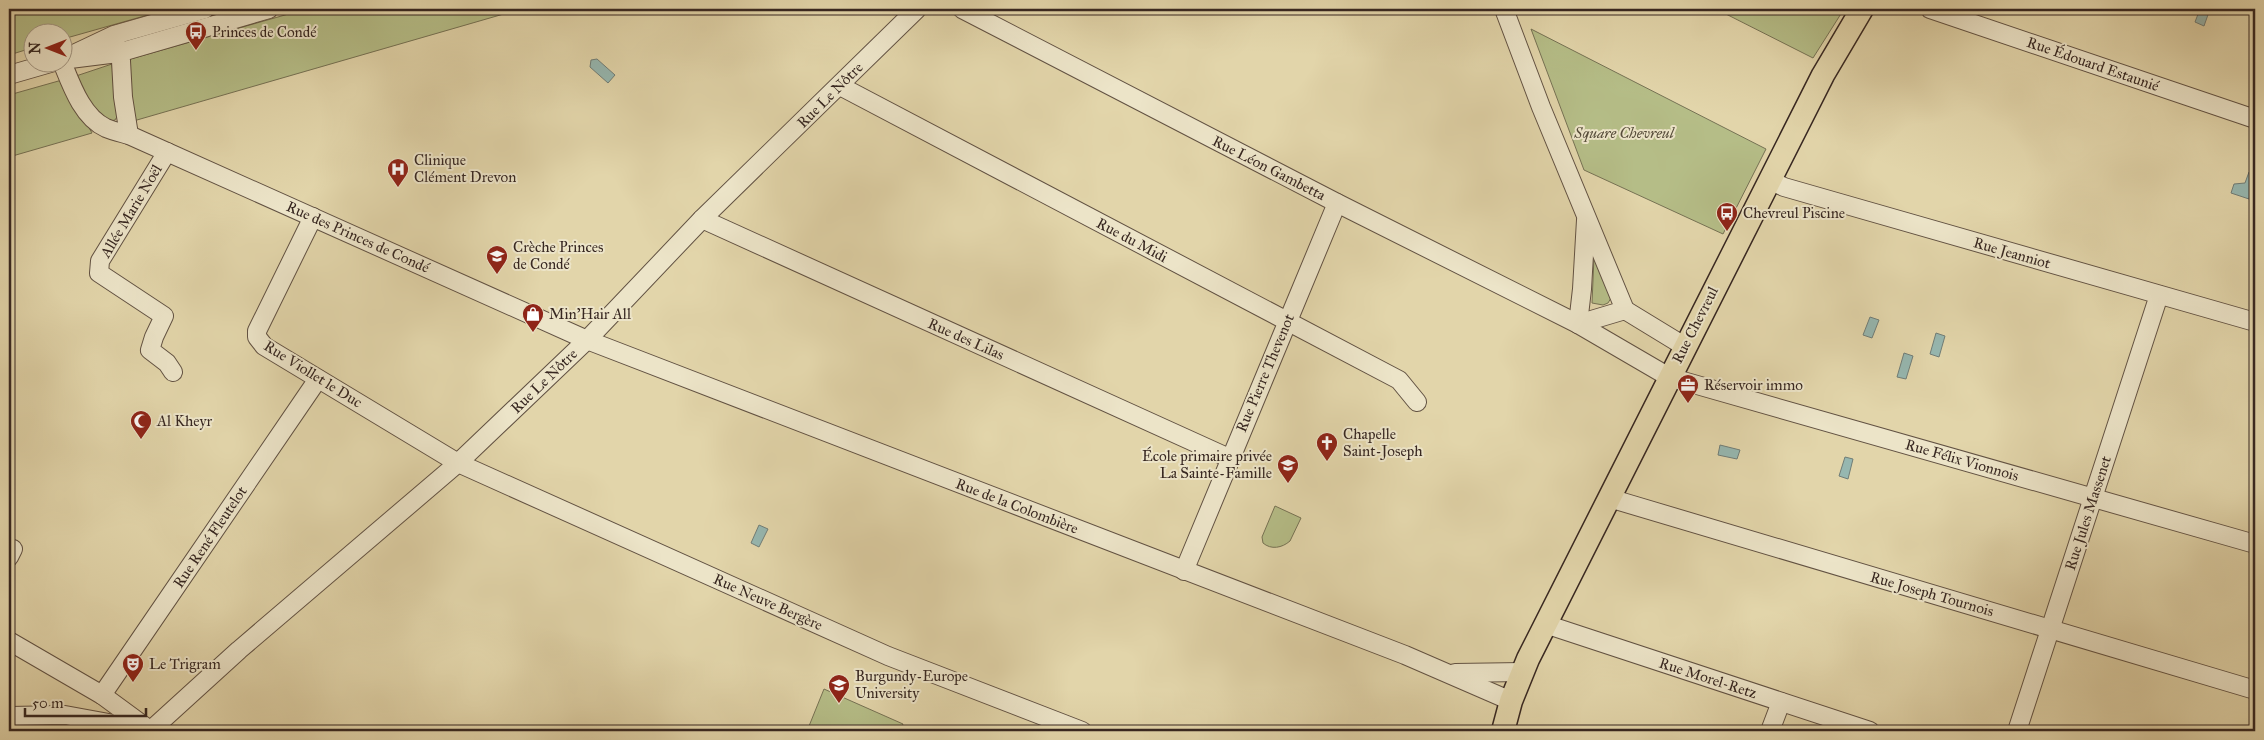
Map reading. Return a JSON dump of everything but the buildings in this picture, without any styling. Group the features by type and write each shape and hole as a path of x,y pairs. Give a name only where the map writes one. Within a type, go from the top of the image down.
{"main road":[{"name":"Rue Chevreul","path":"1503,731 1511,701 1522,672 1545,624 1684,346 1823,75 1862,9"},
{"name":"Rue Chevreul","path":"1494,731 1511,701"}],"street":[{"path":"72,56 114,35 205,9"},
{"path":"72,60 118,53 269,9"},
{"name":"Rue Le Nôtre","path":"150,731 239,650 458,464 587,340 702,219 917,9"},
{"name":"Rue Léon Gambetta","path":"962,9 1337,203 1578,324 1669,377"},
{"path":"1504,9 1541,107 1625,310 1684,346"},
{"name":"Rue Édouard Estaunié","path":"1930,9 2255,118"},
{"path":"114,35 121,61 122,96 129,135"},
{"path":"9,75 22,71"},
{"name":"Rue des Princes de Condé","path":"66,72 74,92 85,110 105,128 129,135 587,340"},
{"name":"Rue du Midi","path":"840,86 1399,380 1417,402"},
{"name":"Allée Marie Noël","path":"167,152 100,261 99,273 164,316 150,350 167,363 173,372"},
{"name":"Rue Jeanniot","path":"1769,180 1784,187 2255,322"},
{"name":"Rue Pierre Thevenot","path":"1184,571 1337,203"},
{"path":"1586,214 1578,324 1625,310"},
{"name":"Rue Viollet le Duc","path":"313,217 260,324 257,337 264,346 458,464"},
{"name":"Rue des Lilas","path":"702,219 1230,458"},
{"name":"Rue Jules Massenet","path":"2017,731 2158,295"},
{"name":"Rue de la Colombière","path":"587,340 1447,672 1511,701"},
{"name":"Rue Félix Vionnois","path":"1669,377 2255,544"},
{"name":"Rue René Fleutelot","path":"102,695 318,379"},
{"name":"Rue Neuve Bergère","path":"458,464 888,656 1082,731"},
{"name":"Rue Joseph Tournois","path":"1609,498 2255,690"},
{"name":"Rue Morel-Retz","path":"1545,624 1870,731"},
{"path":"9,641 102,695 150,731"},
{"name":"Rue de la Colombière","path":"1447,672 1485,674 1522,672"},
{"path":"97,727 102,695"},
{"path":"1770,731 1782,702"},
{"path":"9,716 66,715 97,727 150,731"}],"green space":[{"path":"9,9 169,9 72,36 72,22 22,22 22,51 9,55"},
{"path":"306,9 521,9 130,122 127,60"},
{"path":"1716,9 1844,9 1813,58"},
{"name":"Square Chevreul","path":"1531,29 1766,149 1723,234 1584,170"},
{"path":"112,64 118,115 115,120 110,121 93,109 73,77"},
{"path":"62,80 92,133 9,157 9,95"},
{"path":"1594,257 1611,298 1608,303 1603,305 1592,303"},
{"path":"1275,506 1301,518 1290,541 1280,547 1269,547 1263,543 1262,537"},
{"path":"824,689 903,724 900,731 807,731"}],"water":[{"path":"2200,9 2210,9 2204,26 2195,22"},
{"path":"597,59 615,75 608,83 590,67 591,60"},
{"path":"2249,172 2255,175 2249,199 2231,193 2234,184 2245,183"},
{"path":"1870,317 1879,320 1872,338 1863,335"},
{"path":"1936,333 1945,336 1939,357 1930,354"},
{"path":"1904,353 1913,356 1906,379 1897,377"},
{"path":"1720,445 1740,450 1737,459 1718,455"},
{"path":"1845,457 1853,459 1848,479 1839,476"},
{"path":"759,525 768,529 759,547 751,543"}],"place":[{"name":"Princes de Condé","path":"196,51"},
{"name":"Clinique Clément Drevon","path":"398,188"},
{"name":"Chevreul Piscine","path":"1727,232"},
{"name":"Crèche Princes de Condé","path":"497,275"},
{"name":"Min'Hair All","path":"533,333"},
{"name":"Réservoir immo","path":"1688,404"},
{"name":"Al Kheyr","path":"141,440"},
{"name":"Chapelle Saint-Joseph","path":"1327,462"},
{"name":"École primaire privée La Sainte-Famille","path":"1288,484"},
{"name":"Le Trigram","path":"133,683"},
{"name":"Burgundy-Europe University","path":"839,704"}]}
